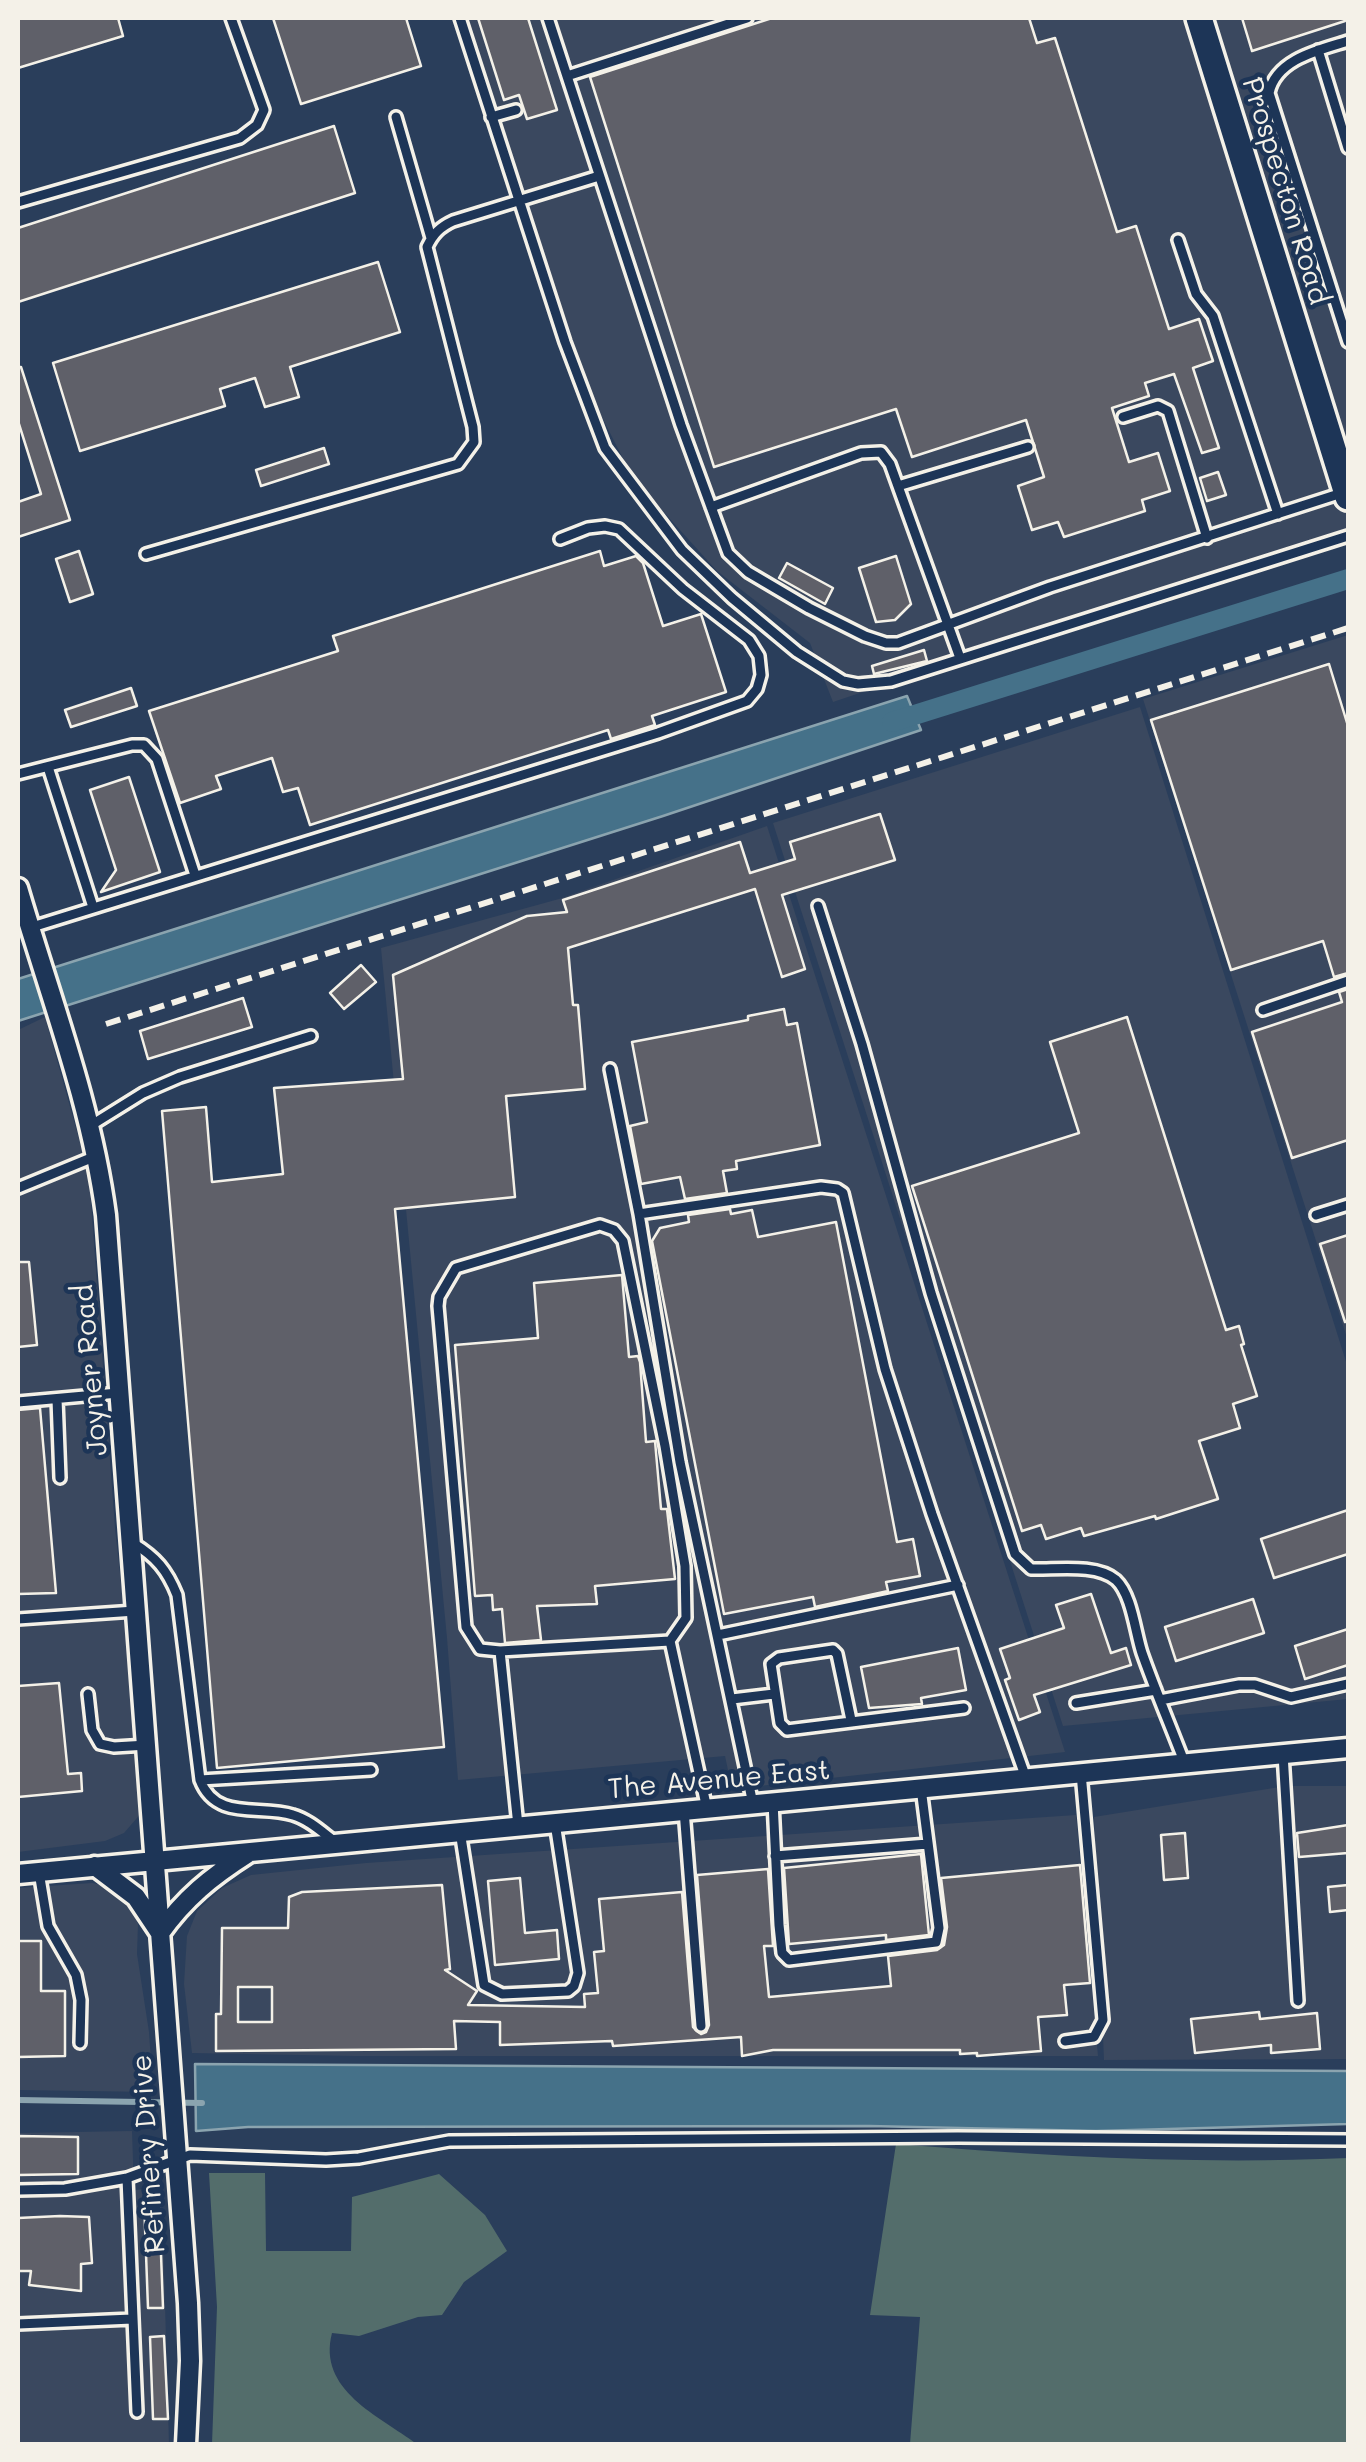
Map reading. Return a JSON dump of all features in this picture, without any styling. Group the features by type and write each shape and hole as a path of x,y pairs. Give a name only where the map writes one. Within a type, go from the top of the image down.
{"main road":[{"name":"Prospecton Road","path":"1199,18 1346,485"}],"street":[{"name":"Joyner Road","path":"18,888 63,1026 98,1155 121,1392 154,1860"},
{"name":"The Avenue East","path":"18,1874 1348,1748"},
{"path":"94,1866 136,1897 160,1933 198,1888 252,1851"},
{"name":"Refinery Drive","path":"154,1860 190,2361 186,2444"}],"lane":[{"path":"18,202 250,132 264,110 231,18"},
{"path":"460,18 594,426 622,473 682,550 797,652 843,680 858,684 891,681 1348,536"},
{"path":"548,18 711,507 732,559 809,608 886,643 898,643 1050,587 1278,514 1346,485"},
{"path":"567,76 747,18"},
{"path":"1348,41 1281,68 1271,81 1269,93 1348,342"},
{"path":"1318,50 1348,148"},
{"path":"491,117 516,110"},
{"path":"396,117 432,238"},
{"path":"146,554 458,464 474,442 473,428 428,248 432,238 453,221 599,176"},
{"path":"1178,240 1196,294 1213,316 1278,514"},
{"path":"1122,417 1158,406 1168,410 1207,538"},
{"path":"898,486 1028,446"},
{"path":"711,507 881,452 890,464 960,658"},
{"path":"29,928 658,733 747,701 757,689 761,675 759,656 748,640 683,589 620,530 605,526 588,528 560,539"},
{"path":"18,774 144,745 157,759 196,875"},
{"path":"48,767 92,908"},
{"path":"818,906 862,1044 931,1293 1015,1554 1031,1569 1085,1570 1106,1574 1117,1581 1184,1764"},
{"path":"1263,1010 1348,981"},
{"path":"90,1126 143,1093 180,1076 311,1036"},
{"path":"610,1069 640,1214 680,1462 753,1804"},
{"path":"18,1188 98,1155"},
{"path":"640,1214 821,1188 843,1193 885,1369 1026,1778"},
{"path":"1316,1215 1348,1204"},
{"path":"670,1641 500,1651 480,1649 466,1627 439,1297 456,1268 600,1225 614,1230 624,1242 685,1566 686,1618 670,1641 707,1808"},
{"path":"18,1402 121,1392"},
{"path":"56,1399 60,1478"},
{"path":"133,1544 154,1556 168,1572 177,1595 200,1780 212,1800 240,1810 291,1814 336,1843"},
{"path":"718,1634 958,1585"},
{"path":"18,1620 138,1611"},
{"path":"851,1720 833,1650 776,1660 770,1670 780,1723 786,1730 964,1708"},
{"path":"500,1651 518,1826"},
{"path":"1160,1700 1239,1685 1255,1685 1291,1697 1348,1684"},
{"path":"1076,1702 1156,1690"},
{"path":"88,1694 92,1730 100,1744 147,1745"},
{"path":"732,1699 774,1694"},
{"path":"1283,1754 1298,2001"},
{"path":"200,1780 371,1770"},
{"path":"1065,2041 1094,2036 1103,2020 1081,1773"},
{"path":"773,1802 782,1952 789,1960 936,1942 939,1928 920,1788"},
{"path":"684,1810 701,2026"},
{"path":"460,1832 484,1986 502,1994 568,1992 578,1972 555,1822"},
{"path":"776,1856 928,1844"},
{"path":"39,1872 48,1926 76,1975 81,2000 80,2043"},
{"path":"18,2190 65,2189 127,2178 204,2154 326,2160 359,2158 450,2141 1348,2140"},
{"path":"127,2178 136,2412"},
{"path":"18,2324 132,2319"}],"shaded area":[{"path":"467,18 1348,18 1348,529 833,702 810,643 717,571 633,478 581,376"},
{"path":"1348,635 1348,1341 1143,699"},
{"path":"907,696 921,730 18,1021 18,979"},
{"path":"1140,707 1348,1368 1348,1699 1063,1726 773,823"},
{"path":"767,826 1065,1752 732,1789 725,1756 458,1780 381,948 559,899"},
{"path":"45,1017 89,1175 115,1528 144,1793 143,1811 124,1833 105,1841 18,1852 18,1030"},
{"path":"1286,1786 1348,1786 1348,2059 1104,2060 1094,1817"},
{"path":"1076,1815 1098,2056 192,2053 184,1984 187,1936 197,1911 222,1888 251,1875 366,1863"},
{"path":"92,1883 118,1888 128,1897 138,1924 137,1954 153,2092 18,2090 18,1888"},
{"path":"195,2064 1348,2071 1348,2124 1096,2131 869,2126 248,2127 196,2131"},
{"path":"132,2131 134,2190 157,2188 162,2199 169,2444 18,2444 18,2133"}],"green space":[{"path":"896,2144 1122,2158 1348,2158 1348,2444 910,2444 920,2317 870,2315"},
{"path":"209,2173 265,2173 266,2251 351,2251 352,2197 439,2174 485,2215 507,2251 464,2282 442,2315 418,2317 359,2336 332,2333 330,2353 342,2386 369,2412 417,2444 212,2444 217,2307"}],"building":[{"path":"18,18 118,18 123,36 18,68"},
{"path":"273,18 406,18 421,66 301,104"},
{"path":"478,18 528,18 557,110 527,119 519,95 504,100"},
{"path":"772,18 1029,18 1037,43 1055,38 1117,232 1136,226 1169,329 1199,319 1213,361 1193,368 1219,448 1202,453 1174,374 1145,383 1149,396 1112,408 1129,462 1158,453 1170,491 1142,500 1145,511 1064,537 1058,522 1032,530 1018,486 1044,477 1026,420 912,457 896,409 714,467 590,77"},
{"path":"1242,18 1344,18 1345,21 1252,51"},
{"path":"334,126 355,193 18,302 18,228"},
{"path":"378,262 400,332 290,367 299,397 265,407 255,378 220,389 225,406 80,451 53,363"},
{"path":"18,367 70,520 18,537 18,502 41,494 18,421"},
{"path":"324,448 329,464 261,486 256,470"},
{"path":"1218,472 1226,495 1207,501 1200,478"},
{"path":"79,551 93,594 70,602 56,559"},
{"path":"600,551 604,566 636,556 643,563 663,626 701,614 726,692 652,716 655,725 611,739 608,730 310,825 298,788 283,792 272,758 216,776 221,789 180,803 149,711 338,651 333,636"},
{"path":"896,556 911,604 895,620 876,622 859,568"},
{"path":"787,563 833,588 825,604 779,578"},
{"path":"924,650 927,661 874,674 872,666"},
{"path":"1329,664 1348,726 1348,973 1334,977 1323,941 1231,970 1151,720"},
{"path":"131,688 137,706 71,727 65,710"},
{"path":"129,777 160,872 101,892 116,870 90,790"},
{"path":"880,814 895,860 782,895 805,969 782,977 755,889 568,948 573,1005 578,1005 585,1089 506,1096 515,1197 395,1209 444,1747 217,1768 162,1111 206,1107 212,1182 283,1174 274,1088 403,1079 393,975 527,916 567,912 563,900 740,842 750,873 795,859 790,842"},
{"path":"361,965 376,982 344,1009 330,993"},
{"path":"1348,989 1348,1140 1292,1158 1252,1032 1342,1002 1339,992"},
{"path":"243,998 252,1027 148,1059 140,1031"},
{"path":"784,1009 787,1025 797,1023 820,1145 736,1161 737,1169 723,1171 727,1193 685,1199 680,1177 641,1184 630,1126 647,1122 632,1042 748,1020 748,1016"},
{"path":"1127,1017 1226,1330 1239,1326 1257,1396 1233,1404 1240,1428 1199,1441 1218,1499 1084,1536 1081,1528 1046,1539 1041,1525 1022,1531 912,1186 1079,1133 1050,1042"},
{"path":"730,1209 731,1214 752,1210 758,1237 836,1222 897,1542 913,1539 920,1576 886,1582 888,1591 815,1607 813,1597 724,1614 652,1241 660,1228 689,1222 688,1215"},
{"path":"1348,1235 1348,1321 1345,1322 1320,1244"},
{"path":"18,1262 29,1262 37,1345 18,1347"},
{"path":"622,1275 629,1357 638,1356 640,1362 646,1442 655,1441 661,1509 667,1509 675,1579 595,1586 597,1604 537,1606 541,1640 505,1643 502,1609 493,1610 492,1595 475,1596 455,1345 538,1338 534,1283"},
{"path":"40,1408 56,1593 18,1594 18,1410"},
{"path":"1348,1510 1348,1554 1274,1578 1261,1539"},
{"path":"1091,1594 1111,1653 1126,1648 1131,1665 1034,1695 1040,1712 1019,1720 1005,1680 1010,1678 1000,1649 1064,1628 1056,1605"},
{"path":"1253,1599 1264,1633 1176,1661 1165,1627"},
{"path":"1348,1629 1348,1665 1305,1679 1295,1646"},
{"path":"958,1648 966,1690 921,1698 922,1704 869,1708 861,1667"},
{"path":"59,1683 68,1774 81,1773 82,1791 18,1797 18,1686"},
{"path":"1348,1825 1348,1853 1299,1857 1297,1833"},
{"path":"1185,1833 1188,1878 1164,1880 1161,1835"},
{"path":"921,1854 929,1935 789,1944 784,1868"},
{"path":"1080,1865 1090,1983 1064,1985 1067,2015 1038,2017 1041,2051 977,2056 960,2054 960,2050 773,2050 742,2056 741,2037 613,2046 612,2041 500,2045 500,2022 454,2021 456,2049 216,2051 216,2014 221,2014 222,1928 288,1928 289,1897 302,1892 442,1885 450,1969 445,1970 477,1991 468,2005 585,2007 584,1994 598,1993 594,1952 604,1951 599,1899 682,1892 693,2027 701,2034 709,2025 697,1875 768,1869 773,1946 764,1946 769,1997 891,1986 888,1956 937,1950 944,1945 947,1927 941,1878","holes":["238,1987 272,1987 272,2022 238,2022"]},
{"path":"520,1878 525,1933 557,1930 559,1959 495,1965 488,1881"},
{"path":"1348,1885 1348,1910 1330,1912 1328,1887"},
{"path":"18,1941 41,1941 41,1991 65,1991 65,2056 18,2057"},
{"path":"1259,2012 1260,2019 1317,2013 1320,2049 1271,2053 1271,2045 1195,2053 1191,2019"},
{"path":"18,2136 78,2137 78,2174 18,2175"},
{"path":"144,2200 159,2200 163,2308 148,2308"},
{"path":"89,2217 92,2263 81,2264 81,2291 29,2285 31,2271 18,2271 18,2218"},
{"path":"164,2336 168,2419 153,2419 150,2337"}],"waterway":[{"path":"892,722 1348,579"},
{"path":"18,2100 202,2103"}],"railway":[{"path":"106,1024 1348,628"}]}
